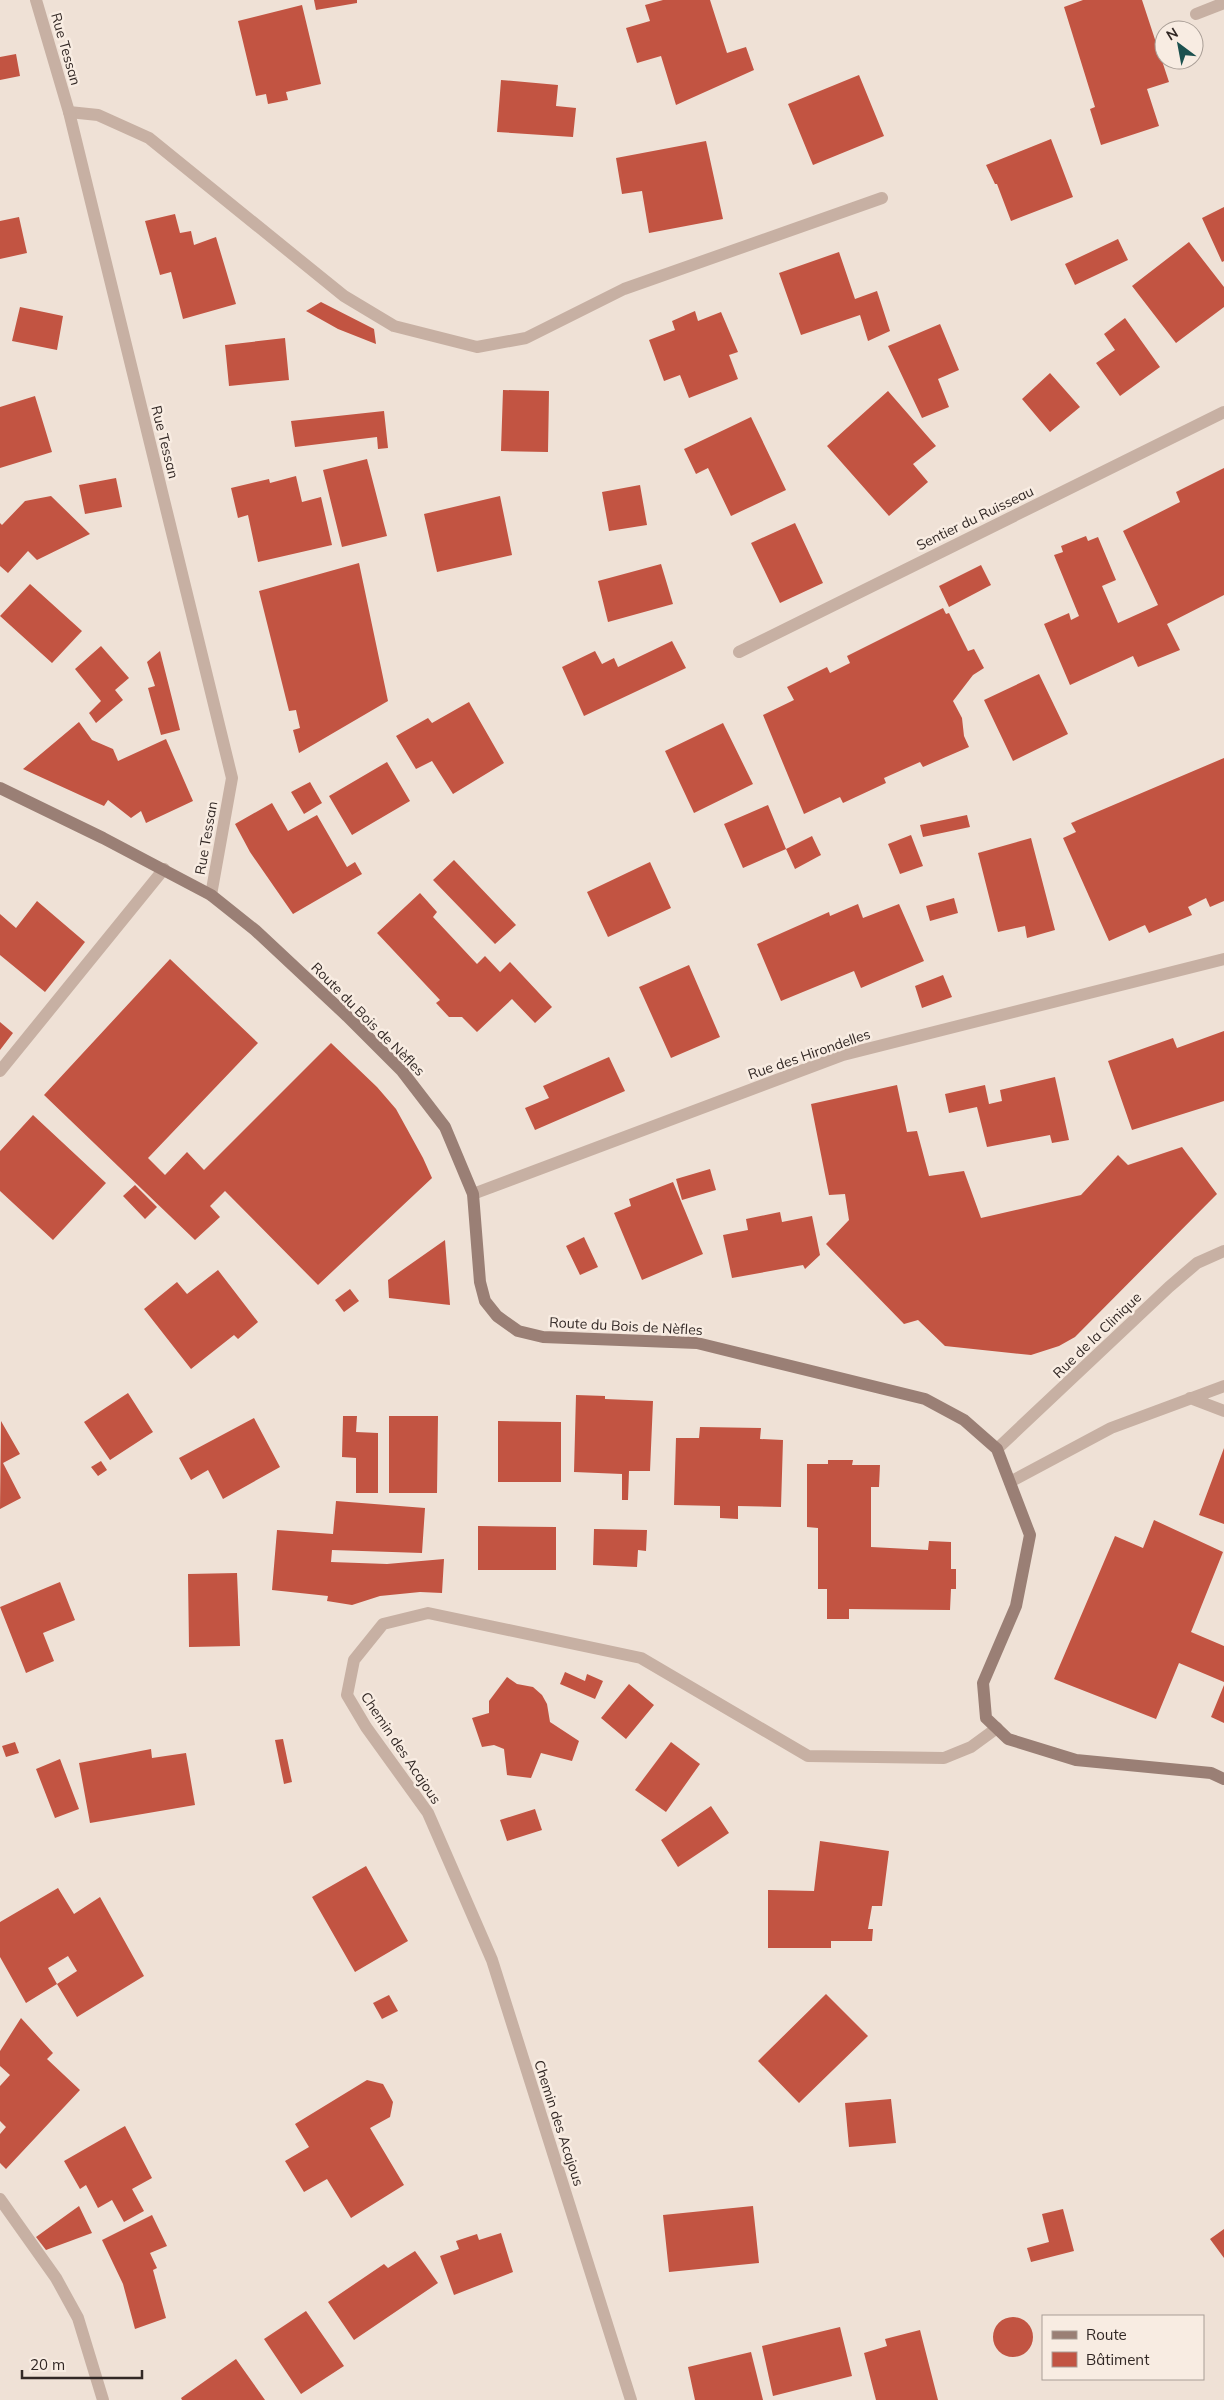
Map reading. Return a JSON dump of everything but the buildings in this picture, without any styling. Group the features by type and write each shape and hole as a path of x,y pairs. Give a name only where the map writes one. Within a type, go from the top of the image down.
{"main road":[{"name":"Route du Bois de Nèfles","path":"0,788 164,869 211,895 255,930 305,976 402,1071 445,1126 472,1194 480,1282 485,1301 497,1316 518,1331 543,1337 697,1343 925,1399 964,1420 997,1450 1030,1535 1016,1606 983,1683 986,1718 1008,1739 1076,1760 1212,1773 1224,1779"}],"street":[{"name":"Rue Tessan","path":"36,0 68,112 232,778 211,895"},
{"path":"1196,14 1224,2"},
{"path":"68,112 98,115 150,138 344,296 394,326 477,348 526,338 624,289 882,198"},
{"name":"Sentier du Ruisseau","path":"739,652 1224,412"},
{"path":"0,1071 164,869"},
{"name":"Rue des Hirondelles","path":"472,1194 843,1055 1224,959"},
{"name":"Rue de la Clinique","path":"997,1450 1169,1287 1197,1263 1224,1250"},
{"path":"1010,1482 1110,1428 1224,1386"},
{"path":"1190,1398 1224,1411"},
{"name":"Chemin des Acajous","path":"631,2400 492,1960 428,1813 366,1727 347,1694 354,1660 383,1624 428,1614 641,1658 808,1756 944,1758 971,1748 997,1728"},
{"path":"0,2199 56,2278 78,2318 103,2400"}]}
